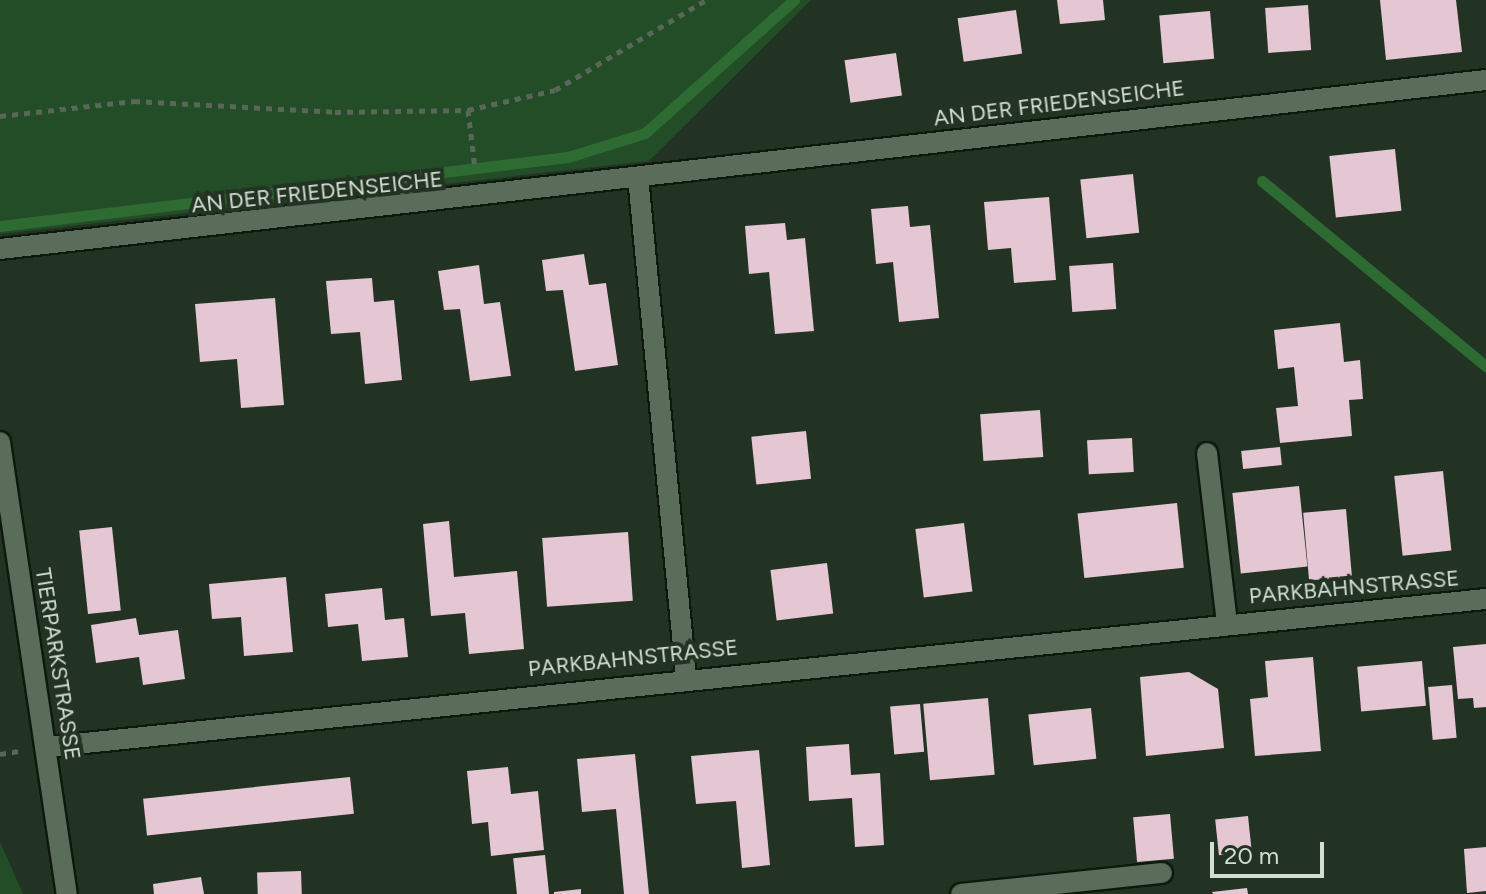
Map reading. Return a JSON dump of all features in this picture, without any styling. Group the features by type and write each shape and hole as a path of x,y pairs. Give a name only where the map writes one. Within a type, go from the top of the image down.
{"street":[{"name":"AN DER FRIEDENSEICHE","path":"0,249 1486,80"},
{"path":"638,177 686,676"},
{"name":"TIERPARKSTRASSE","path":"0,442 67,894"},
{"name":"PARKBAHNSTRASSE","path":"1207,453 1227,623"},
{"name":"PARKBAHNSTRASSE","path":"46,747 686,676 1486,599"},
{"path":"961,894 1162,873"}],"path":[{"path":"0,116 134,101 335,112 468,110 555,90 706,0"},
{"path":"468,110 473,155"}],"green space":[{"path":"0,0 811,0 649,161 0,234"},
{"path":"0,842 23,894 0,894"}],"building":[{"path":"1057,0 1103,0 1105,20 1060,24"},
{"path":"1380,0 1456,0 1462,52 1386,60"},
{"path":"1308,5 1311,50 1268,53 1265,8"},
{"path":"1016,10 1022,54 964,62 958,18"},
{"path":"1210,11 1214,59 1163,63 1159,15"},
{"path":"896,53 902,96 850,103 845,60"},
{"path":"1395,149 1401,211 1336,218 1329,156"},
{"path":"1133,174 1139,233 1086,238 1080,180"},
{"path":"1049,197 1056,280 1014,283 1011,248 988,250 984,202"},
{"path":"908,206 910,227 930,225 939,318 899,322 893,262 876,264 871,209"},
{"path":"785,223 787,240 805,238 814,331 775,334 769,272 749,274 745,226"},
{"path":"584,254 589,285 606,283 618,365 575,371 563,290 546,291 542,260"},
{"path":"1113,263 1116,309 1072,312 1069,266"},
{"path":"479,265 484,304 500,302 511,376 470,381 460,309 444,310 438,271"},
{"path":"372,278 374,302 394,300 402,380 365,384 360,332 331,334 326,281"},
{"path":"275,298 284,405 241,408 237,359 200,362 195,304"},
{"path":"1340,323 1344,362 1360,360 1363,399 1349,400 1352,436 1280,443 1276,408 1298,406 1294,367 1278,369 1274,330"},
{"path":"1040,410 1043,457 983,461 980,414"},
{"path":"806,431 811,479 756,484 751,437"},
{"path":"1132,438 1134,472 1089,474 1087,440"},
{"path":"1280,447 1282,465 1243,469 1241,451"},
{"path":"1443,471 1451,551 1403,556 1394,476"},
{"path":"1299,486 1307,567 1241,574 1232,493"},
{"path":"1177,503 1184,568 1084,578 1078,513"},
{"path":"1346,509 1352,577 1309,580 1303,513"},
{"path":"449,521 454,577 517,571 524,649 469,654 465,613 431,616 423,524"},
{"path":"964,523 972,591 924,597 915,529"},
{"path":"112,527 121,611 88,614 79,530"},
{"path":"628,532 633,601 547,607 542,538"},
{"path":"827,563 833,614 777,621 770,570"},
{"path":"286,577 293,652 244,656 241,617 212,619 209,584"},
{"path":"382,588 385,620 404,618 408,657 362,661 358,624 328,627 325,594"},
{"path":"136,618 139,635 178,630 185,679 143,685 139,657 96,663 91,625"},
{"path":"1486,644 1486,707 1474,708 1473,698 1458,699 1453,647"},
{"path":"1313,657 1321,751 1255,756 1250,699 1268,697 1265,661"},
{"path":"1422,661 1426,706 1361,711 1357,667"},
{"path":"1189,672 1218,689 1224,748 1146,756 1140,677"},
{"path":"1452,685 1457,738 1433,740 1428,687"},
{"path":"988,698 995,775 930,780 923,704"},
{"path":"920,704 924,752 894,754 890,707"},
{"path":"1091,708 1096,759 1034,765 1028,715"},
{"path":"849,744 851,775 880,773 884,845 855,847 852,798 809,801 806,747"},
{"path":"759,750 770,865 742,868 736,801 696,804 691,756"},
{"path":"635,754 649,894 624,894 616,809 582,812 577,759"},
{"path":"508,767 511,794 538,791 544,850 491,856 488,822 472,824 467,771"},
{"path":"350,777 354,814 147,836 143,799"},
{"path":"1170,814 1174,859 1137,862 1133,817"},
{"path":"1248,816 1252,852 1219,855 1215,819"},
{"path":"1486,847 1486,891 1467,893 1464,849"},
{"path":"545,855 549,894 517,894 513,858"},
{"path":"301,871 302,894 258,894 257,873"},
{"path":"201,877 204,894 154,894 153,884"},
{"path":"1247,888 1248,894 1212,892"},
{"path":"581,889 581,894 554,894 554,892"}],"waterway":[{"path":"0,226 568,157 645,133 794,0"},
{"path":"1262,181 1486,366"}]}
